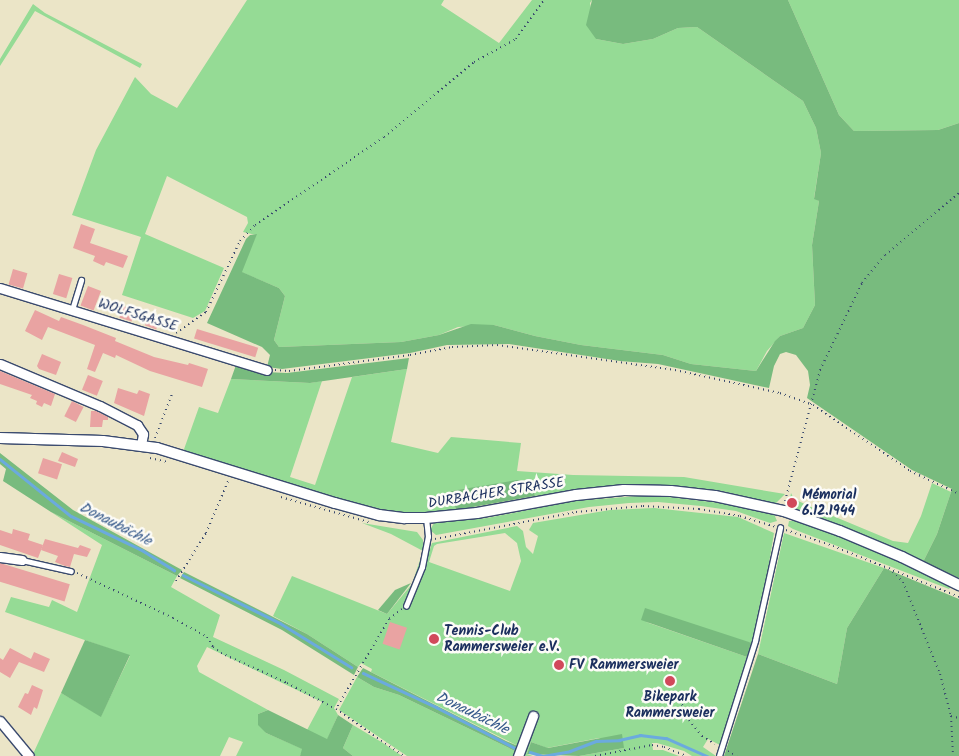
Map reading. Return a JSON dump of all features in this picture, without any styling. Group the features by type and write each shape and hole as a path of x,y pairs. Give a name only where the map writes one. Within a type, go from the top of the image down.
{"street":[{"name":"WOLFSGASSE","path":"0,288 168,338 267,370"},
{"path":"0,364 100,406 137,425 144,434 141,445"},
{"name":"DURBACHER STRASSE","path":"0,438 93,440 157,448 231,472 379,515 426,518 477,513 576,495 624,490 671,491 715,496 784,512 902,557 959,585"},
{"path":"0,557 22,560"},
{"path":"518,756 532,716"},
{"path":"0,721 29,756"}],"lane":[{"path":"72,310 81,280"},
{"path":"406,606 422,568 428,537 426,518"},
{"path":"719,756 755,641 780,528"},
{"path":"22,560 71,571"}],"path":[{"path":"168,338 206,312 240,241 256,225 384,137 474,62 516,39 544,0"},
{"path":"784,512 813,406 820,370 862,283 884,255 959,193"},
{"path":"267,370 289,371 410,355 452,347 498,345 675,370 780,393 813,406 910,471 959,494"},
{"path":"155,438 172,394"},
{"path":"176,581 206,534 231,472"},
{"path":"428,537 436,539 576,512 643,506 699,509 740,516 780,528 887,567 959,597"},
{"path":"887,567 903,582 940,674 951,716 953,756"},
{"path":"71,571 173,618 207,637 213,647 221,653 287,683 336,709 404,756"},
{"path":"336,709 389,619 406,606"},
{"path":"680,700 689,720 702,736 721,749 737,756"},
{"path":"951,716 959,718"},
{"path":"595,756 652,745 664,747 686,756"}],"green space":[{"path":"247,0 444,0 441,5 499,43 532,0 592,0 590,3 596,39 623,44 653,39 678,28 697,27 803,101 816,128 821,153 814,198 819,201 812,245 815,305 803,328 780,336 767,351 756,371 691,364 663,355 581,345 535,336 494,325 458,327 439,335 401,342 279,347 274,340 285,296 279,288 241,272 256,235 243,232 248,223 247,217 167,176 145,234 224,268 205,311 193,318 122,295 141,237 72,215 96,150 135,77 151,94 177,108"},
{"path":"592,0 788,0 839,115 854,131 938,130 959,123 959,578 923,562 937,534 952,489 912,470 807,398 810,385 808,371 796,355 786,352 780,354 774,366 769,388 658,364 620,361 509,344 447,345 410,353 282,369 267,367 270,355 262,347 207,323 246,239 250,235 257,234 242,272 279,288 285,296 274,340 279,347 401,342 439,335 471,324 494,325 535,336 581,345 663,355 691,364 756,371 780,336 803,328 815,305 812,245 819,201 814,199 821,153 816,128 803,101 697,27 678,28 653,39 623,44 596,39 586,25"},
{"path":"788,0 959,0 959,123 938,130 854,131 839,115"},
{"path":"33,4 45,13 142,64 140,68 35,11 0,66 0,59"},
{"path":"409,358 407,369 310,383 231,379 236,365 265,372 287,373"},
{"path":"407,369 391,442 438,453 451,437 521,443 517,471 573,475 684,477 785,494 776,503 770,503 722,491 652,485 606,486 535,496 530,480 451,491 456,510 428,514 390,511 347,502 183,452 199,407 218,413 231,379 310,383 322,381 290,477 315,485 352,377"},
{"path":"0,453 73,510 182,570 177,576 51,512 3,481 6,469 0,464"},
{"path":"517,480 531,480 535,496 456,510 451,491"},
{"path":"932,483 951,492 937,534 923,562 900,550 793,508 789,504 791,493 794,499 809,506 893,541 908,543 921,516"},
{"path":"651,495 737,505 774,514 777,521 770,523 736,511 658,502 589,507 436,535 430,530 434,523 487,518 574,501"},
{"path":"654,508 738,517 774,533 764,594 752,643 646,622 747,657 720,745 708,739 703,747 716,756 692,756 684,751 652,743 653,750 663,750 679,756 579,756 624,748 599,738 547,748 531,742 527,754 533,756 407,756 339,710 357,677 374,687 399,695 517,752 520,747 371,672 372,669 361,663 358,667 307,634 273,616 292,576 387,614 412,584 420,560 426,561 432,543 517,526 523,531 526,547 533,554 538,536 529,530 533,523 610,510","holes":["505,533 517,543 521,561 510,591 429,562 434,546 437,544"]},
{"path":"51,512 177,576 171,587 220,615 213,637 284,670 339,699 334,708 338,715 327,740 307,730 322,702 207,647 197,666 199,672 268,710 258,714 266,733 303,749 300,756 236,756 243,742 229,737 220,756 36,756 33,754 61,693 101,716 130,656 5,612 11,597 49,607 52,600 77,612 102,545"},
{"path":"789,521 796,521 811,526 867,547 951,586 949,589 793,529 788,526"},
{"path":"362,523 417,532 423,540 423,551 391,534"},
{"path":"784,533 884,568 847,628 837,684 758,654"},
{"path":"884,568 959,599 959,756 724,756 758,654 837,684 847,628"},
{"path":"184,572 307,634 358,667 354,675 282,630 180,578"},
{"path":"411,583 387,614 378,610 395,590"},
{"path":"645,608 752,643 747,657 641,620"},
{"path":"85,640 130,655 101,717 61,693"},
{"path":"363,668 520,747 517,752 399,695 374,687 357,677"},
{"path":"268,710 327,739 338,715 353,725 343,748 353,756 300,756 302,749 266,733 258,725 258,714"},
{"path":"353,725 402,756 353,756 343,748"},
{"path":"622,734 624,748 579,756 527,754 531,742 548,748"}],"building":[{"path":"81,224 95,229 90,243 128,256 123,268 106,262 104,266 93,261 95,256 73,248"},
{"path":"13,269 27,273 23,289 9,284"},
{"path":"59,274 72,278 66,298 53,294"},
{"path":"88,286 101,291 94,311 80,306"},
{"path":"123,306 135,310 132,321 119,317"},
{"path":"35,310 59,321 61,317 116,338 115,341 154,357 188,365 189,363 208,369 202,387 150,371 116,355 115,358 103,353 95,372 87,369 95,345 48,327 42,340 25,331"},
{"path":"149,314 160,318 156,329 145,325"},
{"path":"197,329 258,348 255,357 194,339"},
{"path":"42,354 61,362 56,375 39,369 37,366"},
{"path":"0,371 55,394 51,406 44,403 42,407 36,404 37,401 30,398 32,395 0,384"},
{"path":"88,375 103,381 97,396 82,390"},
{"path":"118,388 137,394 139,390 150,394 144,416 114,403"},
{"path":"72,401 84,407 76,422 64,416"},
{"path":"91,411 96,411 108,417 108,420 103,420 102,427 90,427"},
{"path":"62,452 78,459 75,467 58,461"},
{"path":"43,458 62,464 57,479 38,473"},
{"path":"13,529 30,534 28,540 43,545 38,558 0,545 0,530 12,534"},
{"path":"45,539 78,548 80,545 91,549 87,557 74,554 70,567 65,566 55,562 58,556 41,550"},
{"path":"0,563 70,584 65,602 0,582"},
{"path":"390,622 407,628 400,650 383,644"},
{"path":"10,648 31,659 34,652 50,659 44,672 19,662 10,678 0,672 0,658 3,660"},
{"path":"32,685 43,690 37,709 34,707 31,715 18,707 25,693 28,694"}],"waterway":[{"name":"Donaubächle","path":"0,459 71,516 142,550 174,570"},
{"name":"Donaubächle","path":"183,575 280,623 351,667"},
{"name":"Donaubächle","path":"363,673 436,707 517,749"},
{"name":"Donaubächle","path":"530,752 543,756 570,751 596,741 619,740 640,735 666,738 707,756"}],"place":[{"name":"Mémorial 6.12.1944","path":"792,503"},
{"name":"Tennis-Club Rammersweier e.V.","path":"434,639"},
{"name":"FV Rammersweier","path":"559,665"},
{"name":"Bikepark Rammersweier","path":"670,681"}]}
